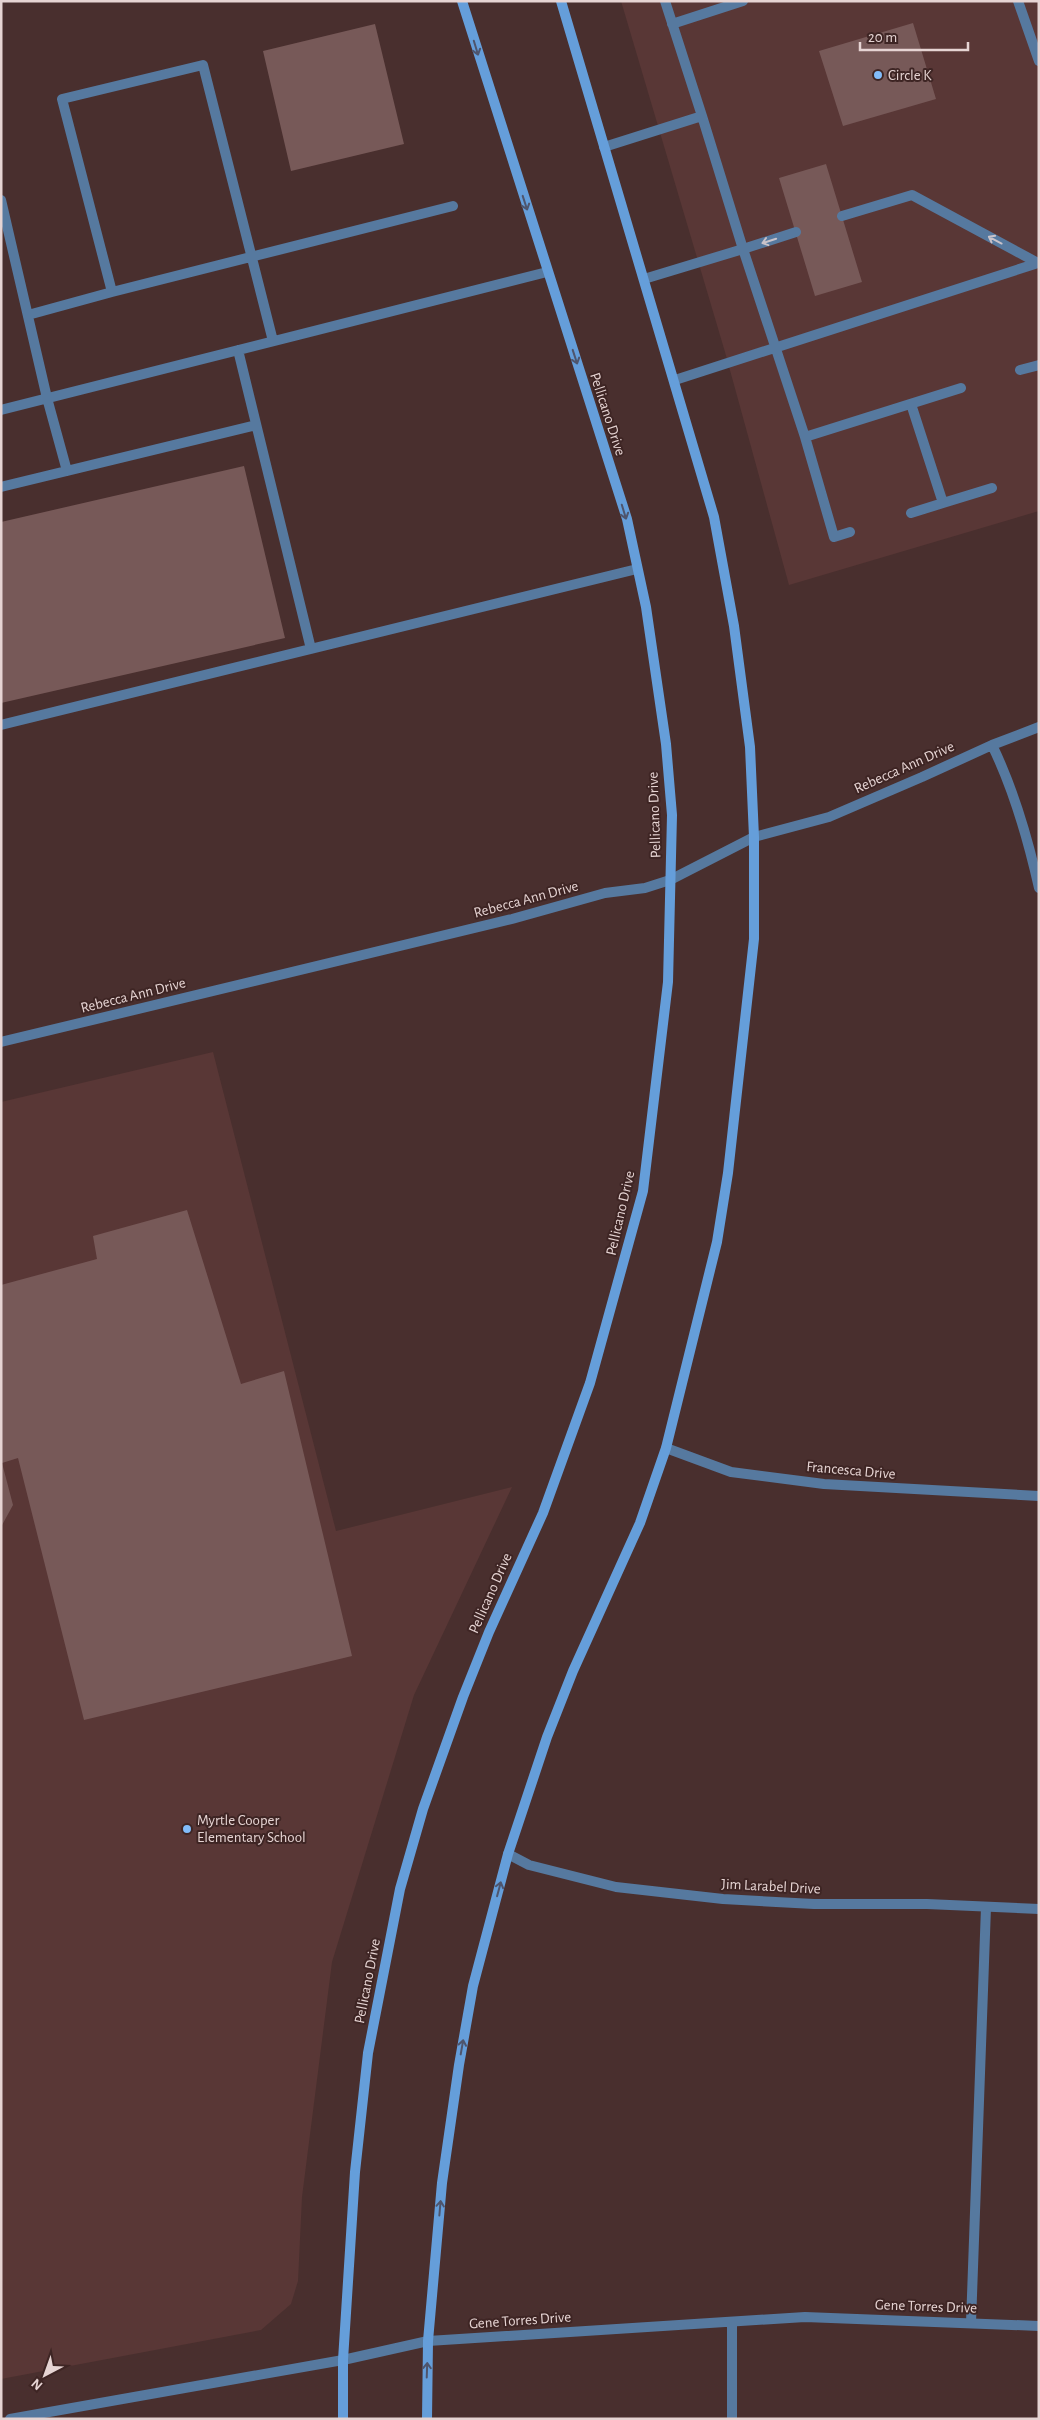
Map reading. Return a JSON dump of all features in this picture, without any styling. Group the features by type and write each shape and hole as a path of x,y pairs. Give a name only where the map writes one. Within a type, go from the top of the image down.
{"main road":[{"name":"Pellicano Drive","path":"343,2419 344,2360 355,2172 368,2053 400,1889 423,1809 462,1697 489,1632 544,1513 590,1383 610,1317 643,1191 668,982 672,815 666,744 646,608 626,520 462,1"},
{"path":"427,2419 428,2341 442,2183 459,2065 473,1986 508,1854 547,1737 574,1671 640,1523 666,1448 701,1311 728,1173 754,939 754,837 750,747 734,626 714,517 562,1"}],"street":[{"path":"665,1 743,249 805,437 834,537 850,532"},
{"path":"672,24 729,4 744,1"},
{"path":"1018,1 1039,61"},
{"path":"112,292 62,99 203,65 273,341"},
{"path":"604,147 702,116"},
{"path":"842,216 912,195 1039,263"},
{"path":"1,200 47,398 67,471"},
{"path":"28,315 453,206"},
{"path":"644,279 796,232"},
{"path":"675,380 775,346 1039,263"},
{"path":"1,410 547,272"},
{"path":"238,350 311,649"},
{"path":"1020,370 1039,364"},
{"path":"805,437 961,388"},
{"path":"911,404 943,503"},
{"path":"1,487 256,425"},
{"path":"911,513 992,488"},
{"path":"1,725 637,569"},
{"name":"Rebecca Ann Drive","path":"1,1042 502,921 605,894 645,888 670,880 754,837 828,817 992,745 1039,727"},
{"path":"992,745 1001,764 1028,841 1039,888"},
{"name":"Francesca Drive","path":"666,1448 731,1472 824,1484 1039,1496"},
{"name":"Jim Larabel Drive","path":"508,1854 529,1865 616,1887 723,1899 814,1904 927,1904 1039,1909"},
{"path":"971,2323 986,1907"},
{"name":"Gene Torres Drive","path":"10,2419 344,2360 428,2341 805,2317 1039,2326"},
{"path":"732,2322 732,2419"}],"shaded area":[{"path":"621,1 1039,1 1039,511 789,585 725,352"},
{"name":"Myrtle Cooper Elementary School","path":"213,1052 336,1531 512,1487 414,1695 332,1962 302,2197 298,2281 291,2304 261,2330 1,2379 1,1102"}],"building":[{"name":"Circle K","path":"913,23 936,99 843,126 819,51"},
{"path":"375,24 404,144 291,171 263,51"},
{"path":"826,164 862,282 815,296 779,178"},
{"path":"244,466 285,638 1,703 1,522"},
{"path":"187,1210 241,1384 284,1371 352,1656 84,1720 18,1458 2,1463 13,1505 1,1527 1,1285 97,1259 93,1236"}],"place":[{"name":"Circle K","path":"878,75"},
{"name":"Myrtle Cooper Elementary School","path":"187,1829"}]}
